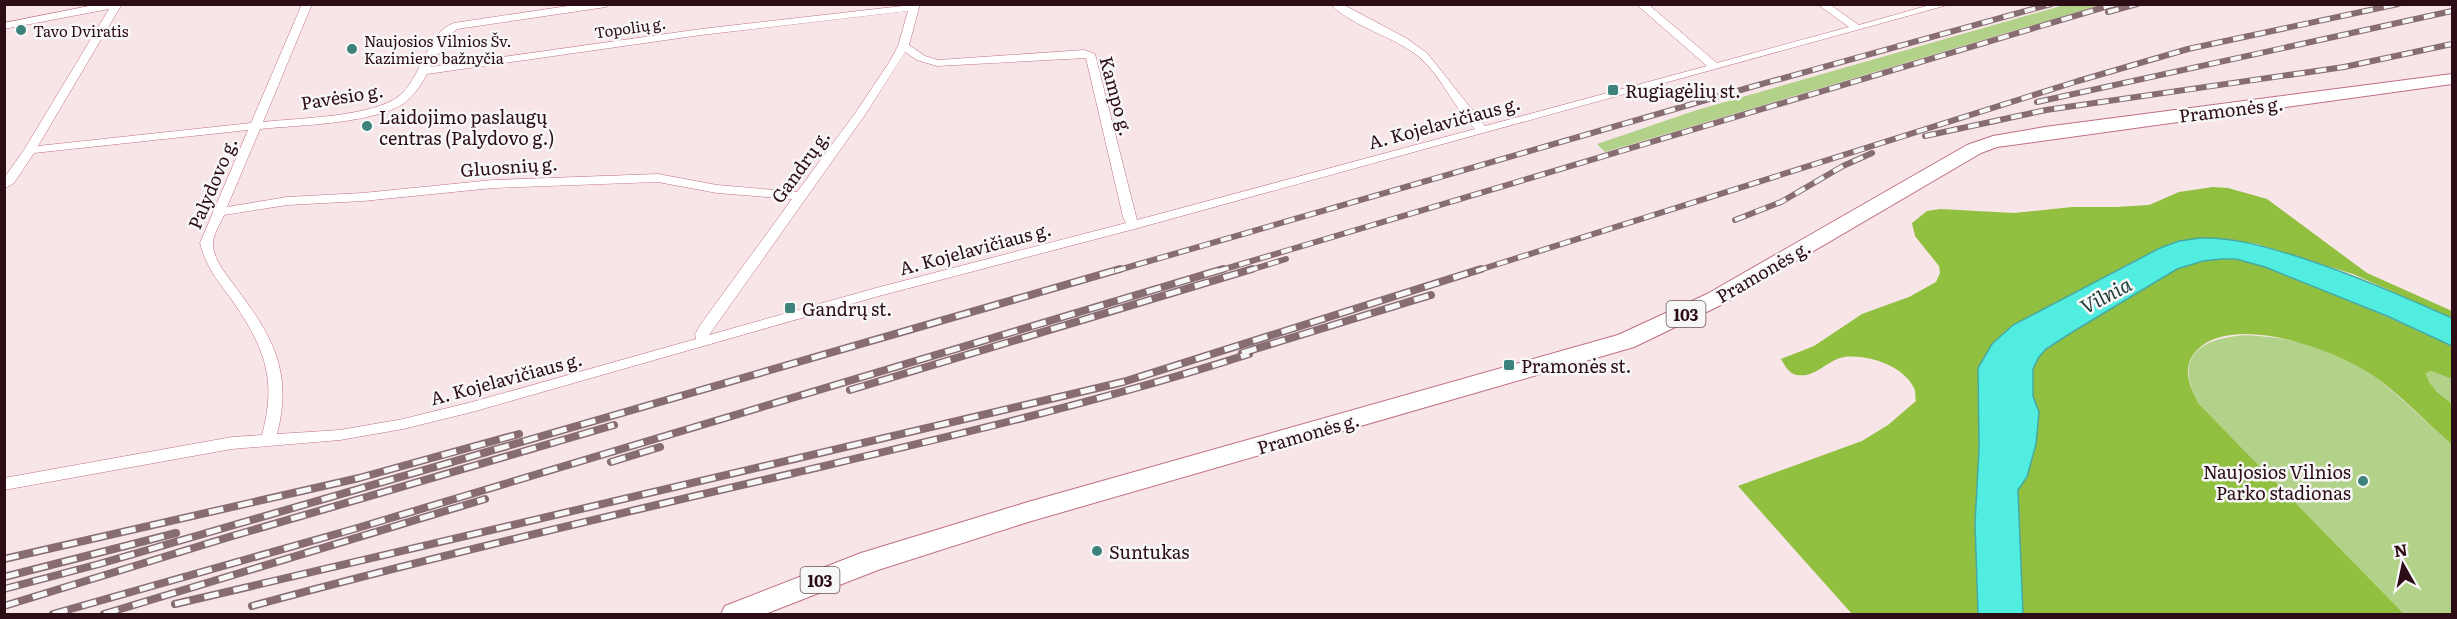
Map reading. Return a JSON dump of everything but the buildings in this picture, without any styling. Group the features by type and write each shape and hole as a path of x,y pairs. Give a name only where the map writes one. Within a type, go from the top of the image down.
{"main road":[{"name":"Pramonės g.","path":"735,615 871,561 1028,512 1626,341 1715,299 1950,162 1993,142 2045,133 2452,79"}],"street":[{"path":"4,26 117,4"},
{"path":"4,185 10,180 30,150 117,4"},
{"name":"Palydovo g.","path":"268,440 275,413 276,380 266,346 247,313 210,262 206,243 307,4"},
{"name":"Pavėsio g.","path":"30,150 351,116 383,110 407,98 443,33 454,26 606,4"},
{"path":"1335,4 1359,21 1392,36 1423,55 1483,130"},
{"path":"1641,4 1715,67"},
{"path":"1822,4 1857,28"},
{"name":"A. Kojelavičiaus g.","path":"4,484 232,443 340,435 403,424 472,407 887,289 1134,225 1946,4"},
{"name":"Topolių g.","path":"423,71 723,29 914,6"},
{"name":"Gandrų g.","path":"704,341 702,334 706,327 861,113 903,46 914,6"},
{"name":"Kampo g.","path":"903,46 921,58 938,63 1084,53 1091,56 1129,217 1134,225"},
{"name":"Gluosnių g.","path":"219,212 287,201 363,197 493,184 658,178 717,189 800,196"}],"green space":[{"path":"2064,5 2101,5 1605,152 1597,144 1697,110"},
{"path":"2213,187 2228,188 2267,199 2367,273 2452,311 2452,318 2353,274 2257,244 2216,238 2013,325 1979,449 1975,523 1978,614 1852,614 1738,486 1862,441 1888,425 1916,401 1915,389 1902,373 1873,359 1844,357 1810,374 1797,375 1788,369 1781,359 1814,346 1862,314 1909,297 1936,282 1940,273 1939,266 1915,236 1912,223 1927,211 1940,209 2014,213 2072,207 2149,205 2179,192"},
{"path":"2222,259 2246,261 2269,268 2452,346 2452,379 2431,371 2426,373 2432,387 2452,404 2452,445 2401,398 2369,373 2309,345 2258,335 2234,335 2214,339 2197,350 2189,363 2188,376 2199,404 2404,614 2023,614 2018,490 2027,477 2039,412 2033,396 2033,369 2039,357 2046,349 2074,331 2177,269 2203,261"},
{"name":"Naujosios Vilnios Parko stadionas","path":"2245,335 2295,341 2344,358 2382,383 2452,445 2452,614 2404,614 2199,404 2189,374 2190,362 2195,353 2203,346 2215,341"},
{"path":"2431,371 2452,379 2452,404 2427,380 2426,372"}],"water":[{"name":"Vilnia","path":"2200,238 2238,241 2287,253 2377,286 2452,318 2452,346 2387,316 2265,267 2236,259 2222,259 2203,261 2177,269 2074,331 2046,349 2039,357 2033,369 2033,396 2039,412 2036,444 2027,477 2018,490 2023,614 1978,614 1975,523 1979,449 1978,368 1992,344 2013,325 2160,248 2179,241"}],"railway":[{"path":"1115,271 1751,87 2051,4"},
{"path":"1218,271 2115,4"},
{"path":"2108,12 2137,4"},
{"path":"1476,271 2078,81 2188,49 2398,4"},
{"path":"2037,102 2452,11"},
{"path":"1925,136 2046,110 2344,67 2452,44"},
{"path":"1735,220 1781,202 1843,166 1872,153"},
{"path":"1247,271 1286,259"},
{"path":"4,589 99,564 1120,269"},
{"path":"53,614 354,529 1223,269"},
{"path":"850,390 1252,269"},
{"path":"175,604 1123,382 1481,269"},
{"path":"1242,353 1431,295"},
{"path":"252,606 387,570 1023,418 1137,388 1249,354"},
{"path":"4,606 229,537 614,425"},
{"path":"4,559 359,478 519,434"},
{"path":"611,462 660,447"},
{"path":"104,614 485,499"},
{"path":"4,577 176,533"}],"place":[{"name":"Tavo Dviratis","path":"21,30"},
{"name":"Naujosios Vilnios Šv. Kazimiero bažnyčia","path":"352,49"},
{"name":"Rugiagėlių st.","path":"1613,90"},
{"name":"Laidojimo paslaugų centras (Palydovo g.)","path":"367,126"},
{"name":"Gandrų st.","path":"790,308"},
{"name":"Pramonės st.","path":"1509,365"},
{"name":"Naujosios Vilnios Parko stadionas","path":"2363,481"},
{"name":"Suntukas","path":"1097,551"}]}
